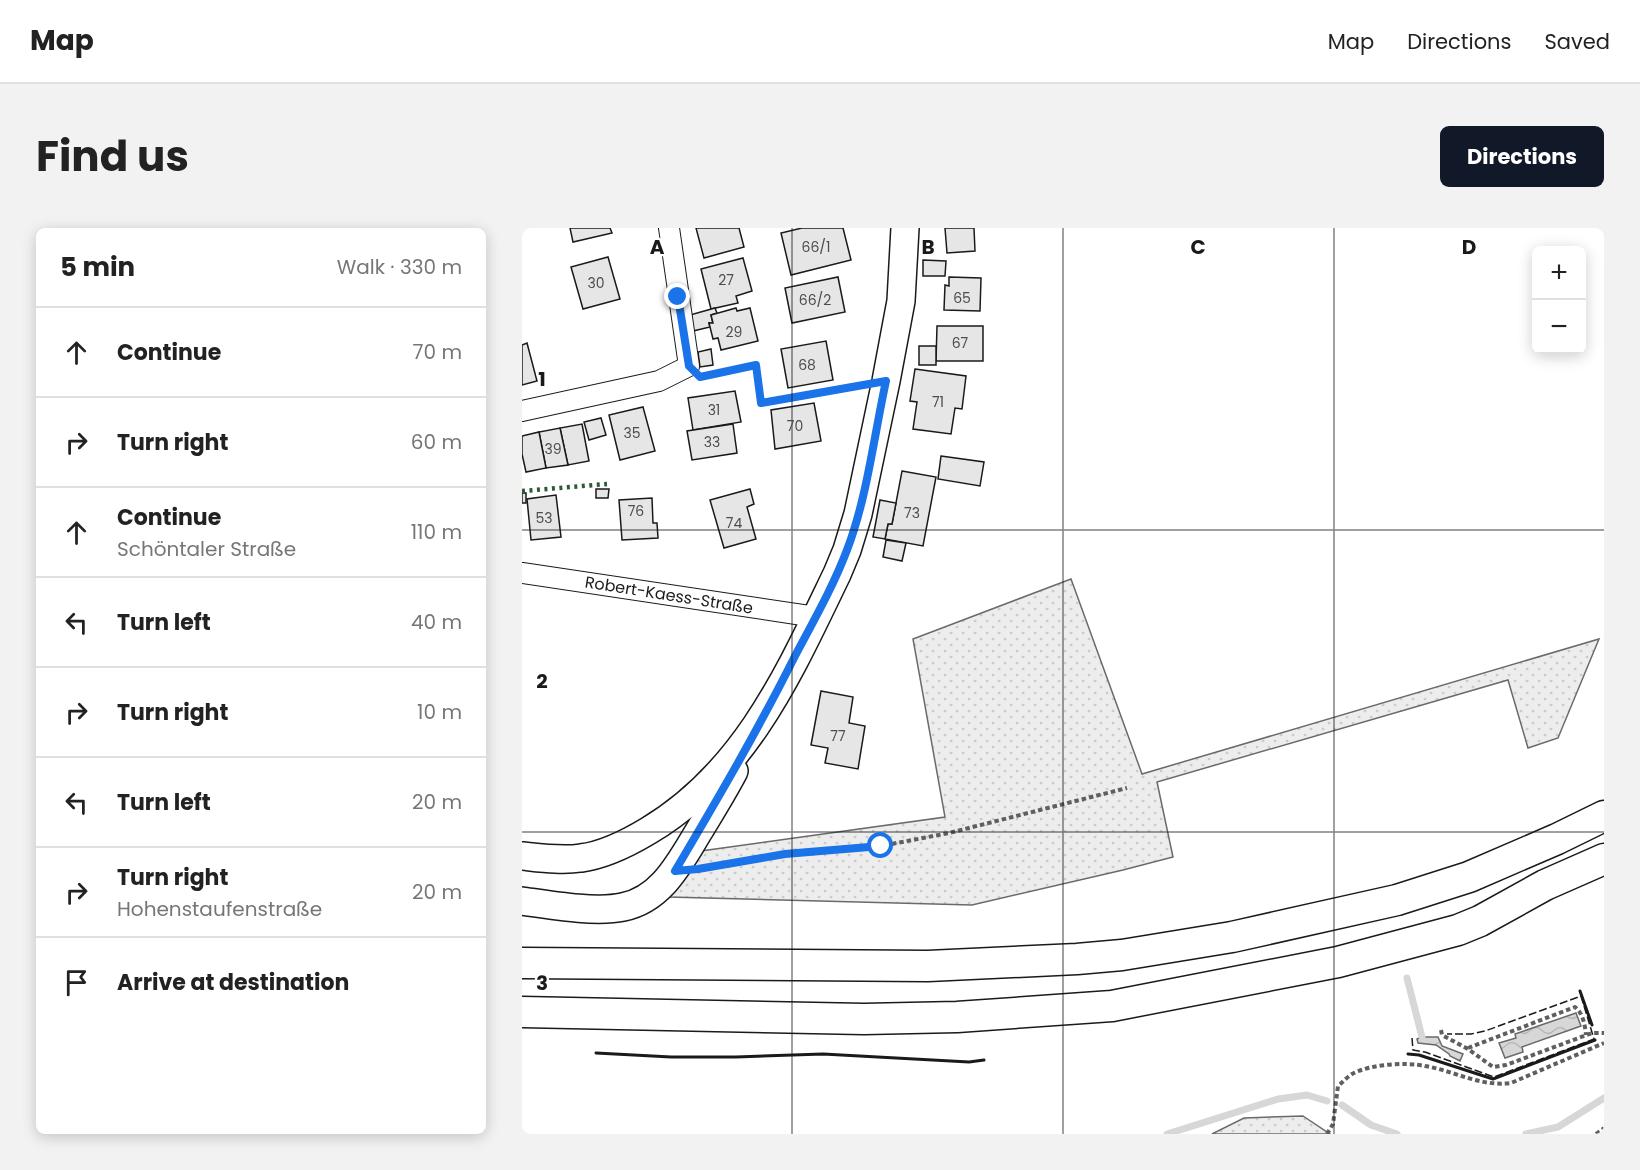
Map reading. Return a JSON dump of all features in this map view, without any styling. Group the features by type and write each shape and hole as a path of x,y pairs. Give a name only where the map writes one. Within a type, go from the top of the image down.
{"main road":[{"path":"522,963 928,966 1077,960 1162,949 1232,937 1396,900 1469,877 1604,816"},
{"path":"522,1012 864,1019 957,1017 1112,1006 1305,969 1404,946 1458,930 1480,921 1545,885 1604,859"},
{"path":"1396,900 1545,885"}],"street":[{"path":"522,411 659,381 689,366 669,228"},
{"path":"522,901 603,909 622,908 639,902 675,871 723,791 816,617 847,550 886,381 901,301 905,228"},
{"name":"Robert-Kaess-Straße","path":"522,573 816,617"},
{"path":"522,856 552,859 581,858 607,852 664,822 700,792 727,765 768,710"}],"path":[{"path":"689,366 700,377 756,365 761,403 886,381"},
{"path":"675,871 785,854 881,846 949,833 1127,788"},
{"path":"1467,1049 1575,1008 1578,1009 1583,1019 1586,1035"},
{"path":"1441,1030 1442,1035 1493,1067 1506,1065 1586,1035 1604,1034"},
{"path":"1328,1134 1333,1124 1338,1086 1353,1074 1378,1066 1401,1064 1426,1066 1497,1085 1511,1083 1604,1043"},
{"path":"1596,1134 1604,1128"}],"shaded area":[{"path":"1071,579 1142,774 1599,639 1558,738 1528,748 1508,680 1157,782 1173,857 972,905 669,897 701,851 945,817 913,639"},
{"path":"1303,1116 1330,1134 1212,1134 1244,1118"}],"water":[{"path":"1576,1013 1581,1026 1522,1047 1523,1052 1505,1058 1499,1043 1516,1038 1515,1034"},
{"path":"1438,1037 1442,1046 1463,1054 1460,1061 1436,1045 1418,1043 1417,1039"}],"building":[{"path":"570,228 610,228 612,233 573,242"},
{"path":"696,228 739,228 744,247 704,258"},
{"path":"802,228 843,228 851,260 791,275 781,233"},
{"path":"945,228 974,228 975,251 947,253"},
{"path":"608,257 620,299 583,309 571,267"},
{"path":"743,258 752,291 736,296 738,303 711,309 701,269"},
{"path":"923,260 946,261 945,276 923,276"},
{"path":"838,277 845,312 792,323 785,288"},
{"path":"949,277 981,278 980,311 944,310 945,285 949,286"},
{"path":"715,308 717,313 711,315 713,323 709,323 710,327 693,331 690,315"},
{"path":"736,308 737,311 750,308 758,341 721,350 718,338 713,339 709,323 713,323 711,315"},
{"path":"937,326 983,326 983,361 936,361"},
{"path":"826,341 833,380 788,388 781,349"},
{"path":"527,343 537,381 522,385 522,345"},
{"path":"919,346 936,346 936,365 919,365"},
{"path":"711,349 713,365 700,367 698,352"},
{"path":"915,369 966,376 962,409 955,408 951,434 913,429 917,402 910,401"},
{"path":"735,391 741,422 693,430 688,398"},
{"path":"814,403 821,441 775,449 771,410"},
{"path":"643,407 655,451 620,460 609,415"},
{"path":"601,418 606,435 589,440 584,422"},
{"path":"582,424 589,461 568,465 560,428"},
{"path":"733,424 737,453 692,460 687,431"},
{"path":"560,428 568,465 546,468 539,432"},
{"path":"539,432 546,468 526,472 522,454 522,436"},
{"path":"941,456 984,462 980,486 938,479"},
{"path":"902,471 936,477 923,546 885,539 888,524 892,524"},
{"path":"596,489 609,489 608,498 596,498"},
{"path":"750,489 754,504 747,507 756,539 724,548 710,500"},
{"path":"522,493 526,493 526,503 522,503"},
{"path":"556,495 561,537 531,540 527,499"},
{"path":"652,498 653,523 657,523 658,538 622,540 619,500"},
{"path":"880,500 896,503 892,524 888,524 885,539 873,537"},
{"path":"886,540 906,543 902,561 883,557"},
{"path":"821,691 853,697 849,723 865,726 858,769 825,763 828,748 811,745"}],"waterway":[{"path":"1407,978 1422,1037"},
{"path":"1167,1134 1278,1099 1307,1095 1327,1101"},
{"path":"1526,1134 1558,1127 1604,1098"},
{"path":"1342,1105 1371,1125 1397,1134"}],"hedge":[{"path":"522,491 607,484"}],"fence":[{"path":"1412,1038 1413,1050 1425,1052 1494,1077 1594,1039 1581,996 1485,1031 1471,1034 1447,1034"}],"wall":[{"path":"1580,991 1592,1025"},
{"path":"1408,1054 1419,1055 1493,1079 1595,1040"},
{"path":"596,1053 671,1057 823,1054 969,1062 984,1060"}],"route":[{"path":"678,297 689,366 700,377 756,365 761,403 886,381 858,514 837,574 768,710 675,871 785,854 881,846"}]}
